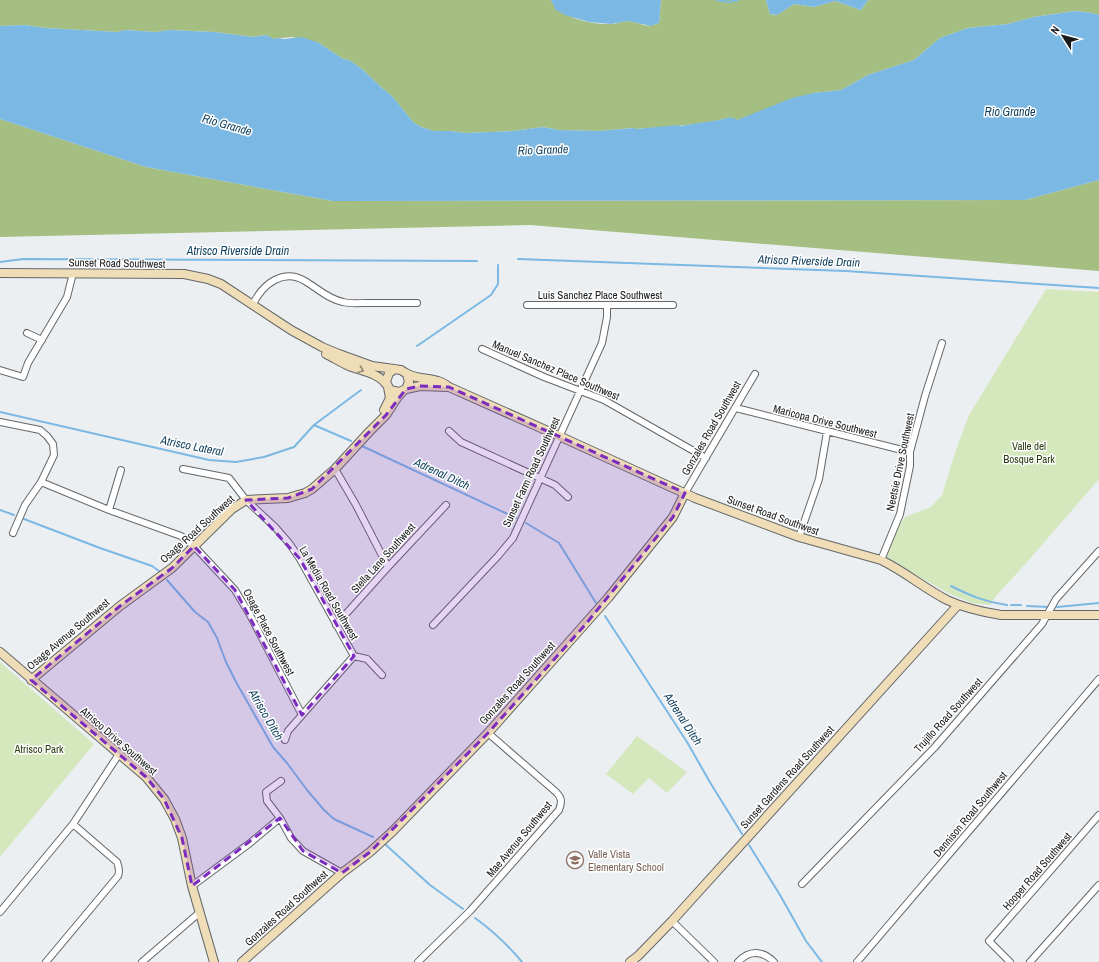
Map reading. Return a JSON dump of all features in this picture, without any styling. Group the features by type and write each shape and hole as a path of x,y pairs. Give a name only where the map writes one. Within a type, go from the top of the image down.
{"street":[{"name":"Sunset Road Southwest","path":"0,273 190,275 208,278 221,284 253,304 324,353 348,365 375,375 387,385"},
{"path":"0,370 23,377 28,363 67,297 73,273"},
{"path":"253,304 264,287 270,282 281,277 290,276 306,281 330,297 342,302 417,303"},
{"name":"Luis Sanchez Place Southwest","path":"527,305 673,304"},
{"name":"Sunset Farm Road Southwest","path":"433,625 513,538 602,343 607,317 607,305"},
{"name":"Sunset Road Southwest","path":"292,330 339,354 372,366 395,369"},
{"path":"27,333 42,340"},
{"name":"Neetsie Drive Southwest","path":"880,560 900,514 910,466 910,452 925,396 942,343"},
{"name":"Manuel Sanchez Place Southwest","path":"482,349 544,377 604,400 706,458"},
{"path":"395,369 406,373 409,382 405,390 395,392 387,385 388,375 395,369"},
{"name":"Sunset Road Southwest","path":"406,373 417,378 436,380 695,498 799,537 880,560 893,566 938,595 958,604 985,613 1001,615 1099,615"},
{"name":"Gonzales Road Southwest","path":"242,962 342,873 370,852 392,832 488,733 608,598 673,517 685,493 755,374"},
{"name":"Osage Road Southwest","path":"369,432 390,398 387,385"},
{"name":"Sunset Road Southwest","path":"405,390 420,386 449,387"},
{"name":"Osage Road Southwest","path":"120,606 172,568 232,509 246,500 288,498 305,494 320,483 388,412 397,398 405,390"},
{"name":"Maricopa Drive Southwest","path":"736,408 910,452"},
{"path":"0,422 40,430 53,444 54,454 41,482 25,505 13,533"},
{"path":"450,431 461,442 540,478 559,488 568,497"},
{"path":"799,537 818,479 827,432"},
{"name":"La Media Road Southwest","path":"183,469 229,478 246,500 289,543 300,559 354,656 367,659 382,675"},
{"path":"334,469 356,505 388,567"},
{"path":"109,510 122,470"},
{"name":"Osage Place Southwest","path":"41,482 109,510 181,536 194,546 235,590 250,615 302,715"},
{"name":"Stella Lane Southwest","path":"336,625 446,505"},
{"name":"Trujillo Road Southwest","path":"802,884 934,748 1042,624 1056,599 1099,551"},
{"name":"Sunset Gardens Road Southwest","path":"630,962 638,956 672,921 958,604"},
{"name":"Osage Avenue Southwest","path":"31,680 120,606"},
{"name":"Atrisco Drive Southwest","path":"0,652 146,777 164,799 175,819 182,838 192,886 214,962"},
{"path":"285,740 288,731 354,656"},
{"name":"Dennison Road Southwest","path":"857,962 1099,679"},
{"name":"Mae Avenue Southwest","path":"418,962 470,911 559,810 561,804 561,799 556,792 488,733"},
{"path":"0,912 73,824 119,754"},
{"path":"281,781 266,792 267,801 280,818 291,838 303,851 342,873"},
{"name":"Hooper Road Southwest","path":"1010,962 989,941 1099,815"},
{"path":"192,886 280,818"},
{"path":"46,962 118,876 119,872 119,866 114,859 73,824"},
{"path":"1030,962 1099,885"},
{"path":"142,962 199,913"},
{"path":"672,921 714,962"},
{"path":"738,962 749,953 762,953 774,962"}],"highlighted area":[{"path":"420,386 449,387 685,493 673,517 585,625 488,733 370,852 342,873 303,851 280,818 192,886 182,838 164,799 146,777 31,680 120,606 172,568 194,546 235,590 302,715 354,656 300,559 246,500 288,498 312,489 386,415 406,389"}],"green space":[{"path":"0,0 551,0 555,6 569,16 586,22 611,24 629,21 647,26 659,23 661,0 766,0 770,14 777,15 794,4 814,7 835,1 861,10 868,0 1099,0 1099,15 1075,11 1034,17 1008,24 968,28 940,38 914,60 868,75 841,90 814,93 737,120 732,119 731,117 684,125 599,131 559,130 543,127 513,131 465,133 434,131 421,127 413,122 392,96 362,69 349,60 343,59 319,43 292,37 273,39 266,35 253,37 214,32 169,30 156,32 125,30 117,32 46,28 25,25 0,26"},
{"path":"0,119 146,167 333,201 1025,200 1099,180 1099,271 530,225 0,237"},
{"name":"Valle del Bosque Park","path":"1046,289 1099,292 1099,479 997,595 990,605 972,603 948,593 884,559 895,532 905,517 931,507 942,495 969,415"},
{"name":"Atrisco Park","path":"0,662 94,744 0,857"},
{"path":"637,736 687,772 667,793 649,778 633,794 606,774"}],"water":[{"path":"551,0 661,0 659,23 651,26 628,21 611,24 589,22 565,15 556,10"},
{"path":"766,0 868,0 861,10 835,1 814,7 794,4 777,15 770,14"},
{"name":"Rio Grande","path":"1075,11 1099,15 1099,180 1025,200 333,201 146,167 0,119 0,26 25,25 46,28 117,32 125,30 156,32 169,30 214,32 253,37 266,35 274,39 302,37 319,43 343,59 349,60 362,69 392,96 413,122 421,127 434,131 465,133 513,131 543,127 559,130 599,131 680,126 731,117 732,119 735,118 737,120 792,98 814,93 841,90 868,75 914,60 940,38 968,28 1008,24 1034,17"}],"waterway":[{"path":"717,0 729,2 738,0"},
{"name":"Atrisco Riverside Drain","path":"0,262 23,259 477,261"},
{"name":"Atrisco Riverside Drain","path":"518,259 846,271 1099,288"},
{"path":"417,346 491,295 498,284 498,265"},
{"name":"Atrisco Lateral","path":"0,412 209,460 236,462 264,457 294,447 314,425 361,390"},
{"name":"Adrenal Ditch","path":"314,425 351,441"},
{"name":"Adrenal Ditch","path":"362,446 516,518"},
{"path":"0,510 14,515"},
{"name":"Atrisco Ditch","path":"24,519 152,566 159,571"},
{"name":"Adrenal Ditch","path":"526,523 559,543 596,603"},
{"name":"Atrisco Ditch","path":"167,580 195,612 208,622 217,638 226,662 236,682 273,747 307,790 334,819 373,837"},
{"name":"Atrisco Lateral","path":"951,586 978,598 1007,605"},
{"name":"Atrisco Lateral","path":"1057,607 1099,603"},
{"name":"Atrisco Lateral","path":"1011,605 1021,605"},
{"name":"Atrisco Lateral","path":"1027,606 1048,607"},
{"name":"Adrenal Ditch","path":"605,616 687,742 742,834"},
{"name":"Atrisco Ditch","path":"386,845 430,885 463,909"},
{"name":"Adrenal Ditch","path":"749,845 806,941 822,962"},
{"name":"Atrisco Ditch","path":"475,918 500,938 522,962"}],"place":[{"name":"Valle Vista Elementary School","path":"575,860"}]}
